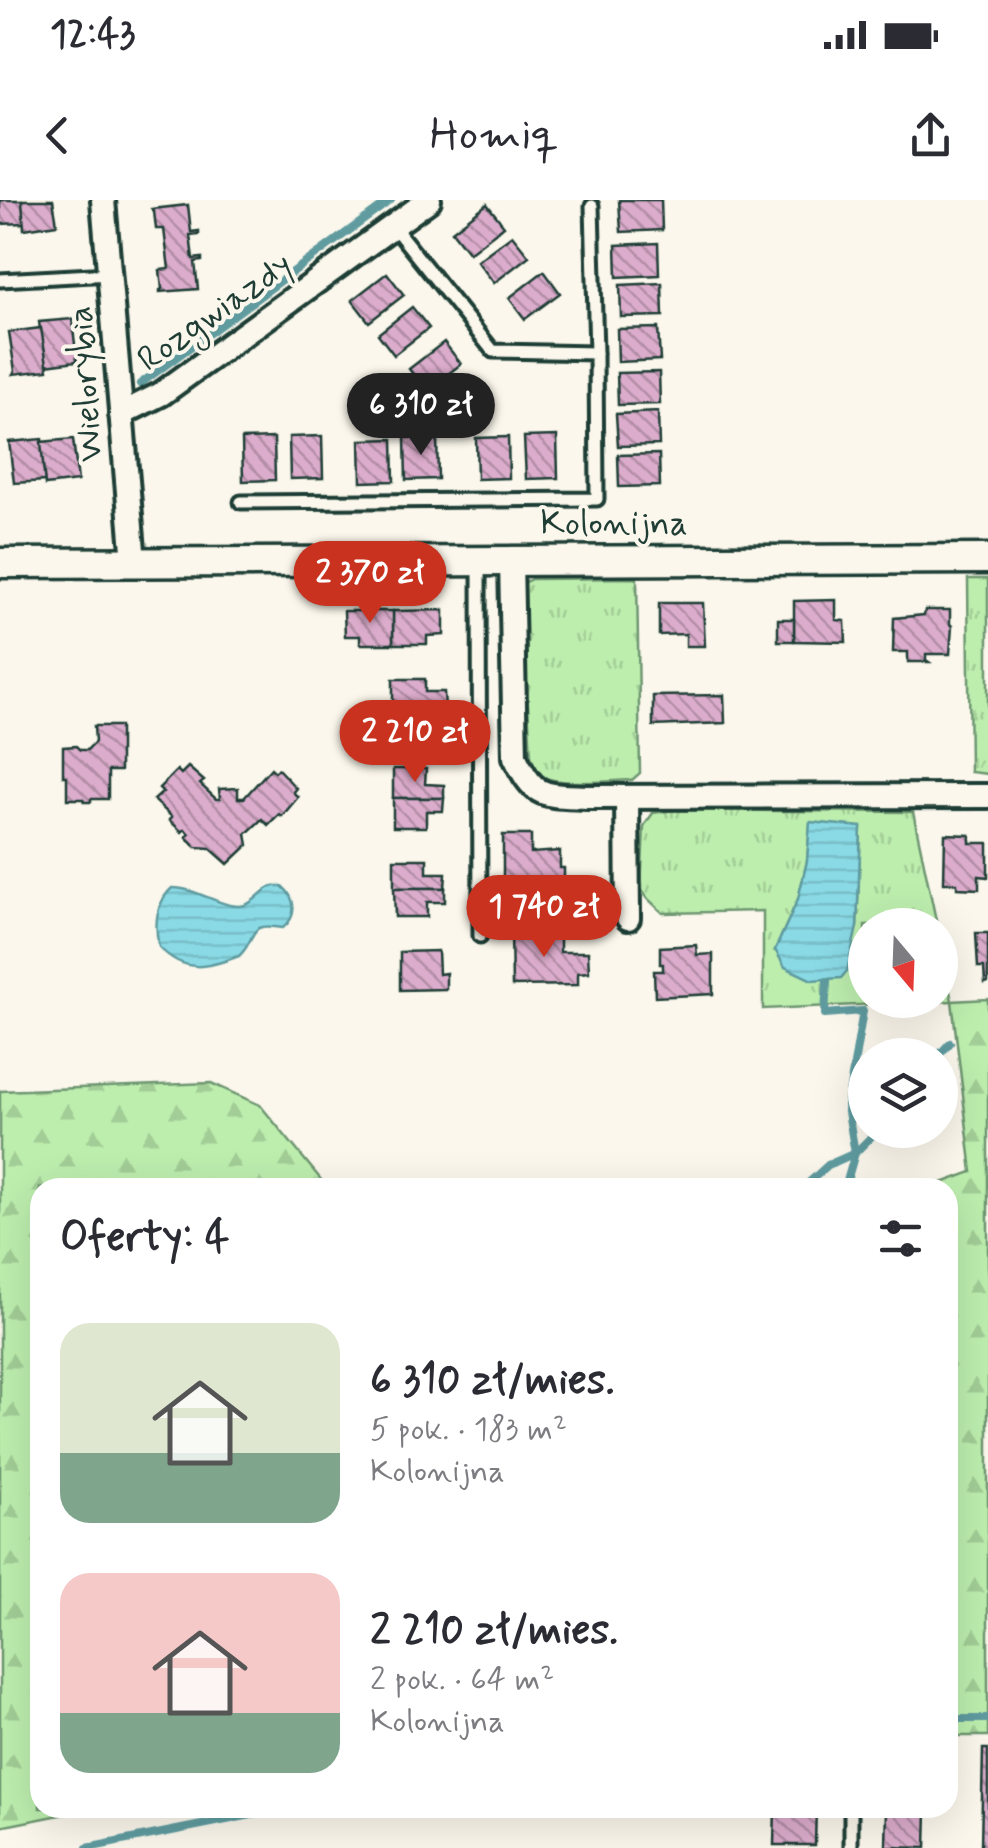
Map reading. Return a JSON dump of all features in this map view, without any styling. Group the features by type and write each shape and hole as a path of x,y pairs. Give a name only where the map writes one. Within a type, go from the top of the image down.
{"street":[{"name":"Wielorybia","path":"103,200 134,562"},
{"name":"Rozgwiazdy","path":"121,414 161,394 430,200"},
{"name":"Kolonijna","path":"0,562 988,559"},
{"path":"511,560 515,757 528,784 548,796 988,796"},
{"path":"627,797 628,918"}],"lane":[{"path":"241,502 597,499 592,206"},
{"path":"393,226 493,351 596,353"},
{"path":"0,280 111,274"},
{"path":"479,560 480,936"},
{"path":"850,1848 851,1818"}],"green space":[{"path":"637,578 640,773 632,780 599,782 560,781 543,776 531,756 521,590 524,583 531,579"},
{"path":"968,579 988,579 988,774 970,772"},
{"path":"674,810 913,812 933,908 858,908 861,828 810,823 798,899 775,950 848,930 848,1005 763,1009 763,911 663,913 641,889 644,826 653,813"},
{"path":"988,999 988,1736 958,1736 956,1178 972,1172 954,1018 958,1018 958,1001"},
{"path":"211,1083 260,1105 320,1178 30,1178 30,1818 45,1818 0,1827 0,1091"}],"water":[{"path":"810,822 861,827 858,908 848,908 848,967 841,978 812,980 785,967 775,950 798,899 807,861"},
{"path":"273,886 282,886 290,896 291,918 283,928 258,929 239,956 217,963 187,965 159,947 157,915 172,888 237,906 249,903"}],"building":[{"path":"0,200 22,200 25,223 0,224"},
{"path":"22,200 53,200 57,224 24,229"},
{"path":"619,200 661,200 662,230 621,232"},
{"path":"487,204 504,226 469,253 452,231"},
{"path":"188,205 191,232 199,231 190,235 193,259 202,258 195,262 198,289 160,292 160,270 169,269 164,229 156,229 152,209"},
{"path":"512,235 529,256 494,283 477,261"},
{"path":"658,243 659,275 617,277 616,245"},
{"path":"544,271 560,293 525,319 509,298"},
{"path":"387,273 404,295 369,322 352,300"},
{"path":"662,283 663,316 621,317 620,285"},
{"path":"412,307 429,328 394,355 378,334"},
{"path":"72,319 77,361 45,365 39,322"},
{"path":"41,328 48,370 13,374 9,332"},
{"path":"658,328 660,360 618,362 617,329"},
{"path":"444,342 461,364 426,391 409,369"},
{"path":"659,372 660,404 618,405 617,373"},
{"path":"658,412 659,445 618,446 616,414"},
{"path":"322,436 323,478 290,479 289,437"},
{"path":"557,436 558,478 526,479 524,437"},
{"path":"437,437 438,479 406,480 405,438"},
{"path":"508,437 509,478 477,479 476,438"},
{"path":"274,438 275,480 243,481 242,439"},
{"path":"42,439 45,481 14,483 9,442"},
{"path":"73,439 78,481 45,485 41,442"},
{"path":"393,439 394,481 361,482 360,440"},
{"path":"659,454 660,486 619,487 618,455"},
{"path":"836,600 836,620 845,621 846,642 794,641 794,601"},
{"path":"659,603 703,603 705,646 686,646 686,634 659,635"},
{"path":"444,610 444,635 427,636 427,644 393,644 393,611"},
{"path":"925,610 950,610 950,654 926,654 929,662 908,662 908,652 893,652 894,618 924,615"},
{"path":"344,611 393,611 393,644 360,644 360,636 345,636"},
{"path":"778,619 794,619 794,641 778,641"},
{"path":"393,679 425,679 425,692 444,692 445,707 393,707"},
{"path":"724,695 725,723 653,726 653,696"},
{"path":"393,707 445,707 444,722 426,722 426,737 393,737"},
{"path":"94,726 120,726 120,771 108,771 108,799 67,799 63,747 87,750 95,742"},
{"path":"188,767 216,799 220,799 219,789 238,788 238,798 244,798 271,768 275,772 278,769 296,788 293,792 298,797 282,816 279,814 268,825 262,819 246,834 248,845 228,864 210,848 196,847 186,837 189,834 185,829 182,832 169,820 172,817 154,800 163,792 159,788 177,770 181,774"},
{"path":"393,769 426,769 425,784 444,785 444,798 393,798"},
{"path":"393,798 444,798 443,811 426,811 426,827 393,827"},
{"path":"945,834 970,835 970,843 988,843 988,877 979,876 979,889 944,883"},
{"path":"503,835 531,835 531,853 560,851 564,881 560,881 560,899 514,899 514,880 503,880"},
{"path":"394,859 427,859 427,873 446,873 445,888 394,888"},
{"path":"394,888 445,888 445,902 427,902 427,917 395,917"},
{"path":"560,929 560,952 588,952 589,972 578,973 578,985 512,986 511,930"},
{"path":"976,933 988,933 985,983 984,967 978,967"},
{"path":"696,945 697,955 713,954 713,994 655,997 654,971 663,971 660,947"},
{"path":"438,951 439,974 446,973 446,989 400,990 400,952"},
{"path":"983,1749 988,1749 988,1848 981,1848"},
{"path":"775,1818 816,1818 815,1845 774,1845"},
{"path":"887,1818 927,1818 926,1848 886,1847"}],"waterway":[{"path":"140,384 391,200"},
{"path":"827,981 825,1014 863,1011 847,1106 855,1153 848,1178"},
{"path":"814,1178 828,1165 860,1148"},
{"path":"958,1719 988,1719"},
{"path":"87,1848 236,1818"}]}
